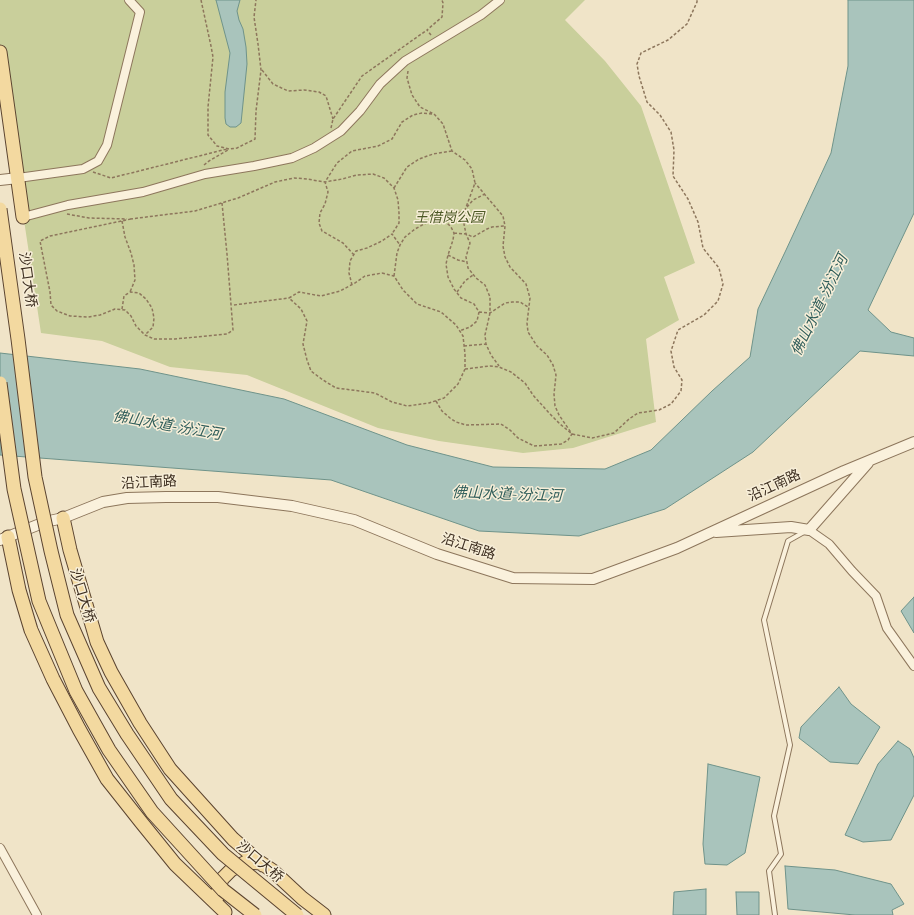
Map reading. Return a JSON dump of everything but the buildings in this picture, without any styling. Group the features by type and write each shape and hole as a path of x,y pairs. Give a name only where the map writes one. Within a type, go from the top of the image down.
{"main road":[{"path":"0,52 23,217"},
{"path":"0,117 7,104"},
{"name":"沙口大桥","path":"0,209 35,477 67,615 99,688 127,734 171,799 223,854 296,915"},
{"path":"0,382 14,489 39,601 76,691 109,750 152,812 224,890 255,915"},
{"path":"63,518 70,550 97,642 111,672 140,723 170,769 233,839 324,915"},
{"path":"4,538 31,630 53,679 107,779 175,864 226,913"},
{"path":"226,913 223,910 217,894 222,878 231,870 246,862 263,865"}],"street":[{"path":"0,180 83,169 98,161 107,145 140,12 129,0"},
{"path":"23,217 68,205 143,192 205,174 292,158 314,148 341,131 360,111 380,84 405,61 480,15 500,0"},
{"name":"沿江南路","path":"4,538 46,522 63,518 103,502 127,498 166,496 218,497 292,506 354,520 437,554 513,578 593,579 677,548 870,460 914,442"},
{"path":"809,530 870,460"},
{"path":"710,532 791,527 809,530 829,544 876,596 887,628 914,666"},
{"path":"0,848 37,915"}],"lane":[{"path":"775,915 769,871 782,854 774,816 790,745 764,620 788,541 809,530"}],"path":[{"path":"201,0 213,57 208,107 208,135 217,146 229,149"},
{"path":"87,167 94,173 111,178 237,148 255,140 256,111 261,70 254,17 256,0"},
{"path":"329,138 333,119 362,76 427,30 442,17 442,0"},
{"path":"476,183 464,210 464,224 470,243 466,257 468,268 473,275 485,285 490,297 490,313 485,335 486,344 491,355 500,366 526,383 533,395 549,413 572,434 592,438 614,433 638,413 659,410 671,404 681,391 682,380 674,367 671,351 678,330 704,315 718,301 723,284 719,268 703,248 698,222 688,199 673,176 674,150 671,132 660,115 648,102 639,76 637,64 640,53 668,40 687,24 697,0"},
{"path":"427,30 436,42"},
{"path":"411,58 407,78 412,95 420,107 434,114 443,124 452,150 465,160 472,169 476,183 503,216 505,226 505,256 510,267 526,284 530,298 527,323 528,332 537,346 547,355 553,365 556,375 554,394 555,406 559,415 572,434"},
{"path":"261,70 273,84 288,91 304,90 319,92 326,96 333,119"},
{"path":"354,255 343,243 322,231 319,223 320,213 325,204 328,192 325,182 337,163 352,151 378,146 392,139 402,122 412,115 422,113 434,114"},
{"path":"204,165 229,149"},
{"path":"394,188 407,167 434,154 452,150"},
{"path":"222,203 233,330 227,334 154,339 145,335 136,326 131,316 125,310 115,308 100,315 88,317 70,316 57,311 51,305 50,292 40,241 50,236 131,219 195,211 238,198 275,182 294,178 325,182 357,175 373,174 384,178 394,188 398,200 399,224 392,234 382,241 356,251 350,261 349,267 352,285"},
{"path":"289,298 301,309 307,321 302,344 311,371 323,380 336,388 376,393 392,402 407,406 429,403 444,398 458,384 465,369 463,336 456,325 441,312 417,304 403,290 394,276 397,253 405,237 415,229 426,223 444,220 464,210 473,200 485,194"},
{"path":"67,214 89,218 131,219"},
{"path":"444,220 451,227 454,233 446,264 448,277 456,293 461,298 474,304 479,312 477,321 470,327 459,331"},
{"path":"122,221 125,237 134,265 135,280 130,292 124,296 122,310"},
{"path":"454,233 466,234 473,237 478,233 492,227 505,226"},
{"path":"392,234 400,245"},
{"path":"448,255 458,260 467,262"},
{"path":"234,305 289,298 299,292 321,296 340,291 365,276 382,274 394,276"},
{"path":"456,293 465,281 473,275"},
{"path":"130,292 143,296 152,308 154,318 153,327 145,335"},
{"path":"479,312 490,313 505,303 512,302 520,302 528,307"},
{"path":"464,346 486,344"},
{"path":"465,369 500,366"},
{"path":"436,401 442,411 456,422 466,425 501,424 518,438 534,446 561,444 568,440 572,434"}],"green space":[{"name":"王借岗公园","path":"0,0 585,0 565,20 605,61 641,106 695,263 664,277 679,320 646,339 656,422 573,448 523,453 439,441 378,428 247,375 170,367 102,341 41,333 0,61"}],"water":[{"path":"216,0 240,0 237,11 243,29 247,64 241,123 236,127 230,127 226,124 225,118 225,92 230,53"},
{"name":"佛山水道-汾江河","path":"848,0 914,0 914,213 868,310 891,332 914,338 914,356 860,351 753,452 665,509 579,536 479,531 331,480 0,455 0,353 140,369 284,399 407,445 493,467 605,469 651,450 712,391 750,357 758,309 831,153 848,66"},
{"path":"914,597 914,633 901,611"},
{"path":"839,687 851,704 880,727 858,764 830,762 799,738 801,727"},
{"path":"898,741 910,749 914,758 914,795 891,840 863,842 845,835 878,764"},
{"path":"708,764 760,777 745,853 727,865 705,864 703,844"},
{"path":"785,866 835,870 891,884 904,904 892,910 893,915 855,915 788,909"},
{"path":"706,889 706,915 673,915 674,892"},
{"path":"736,892 759,892 759,915 737,915"}]}
